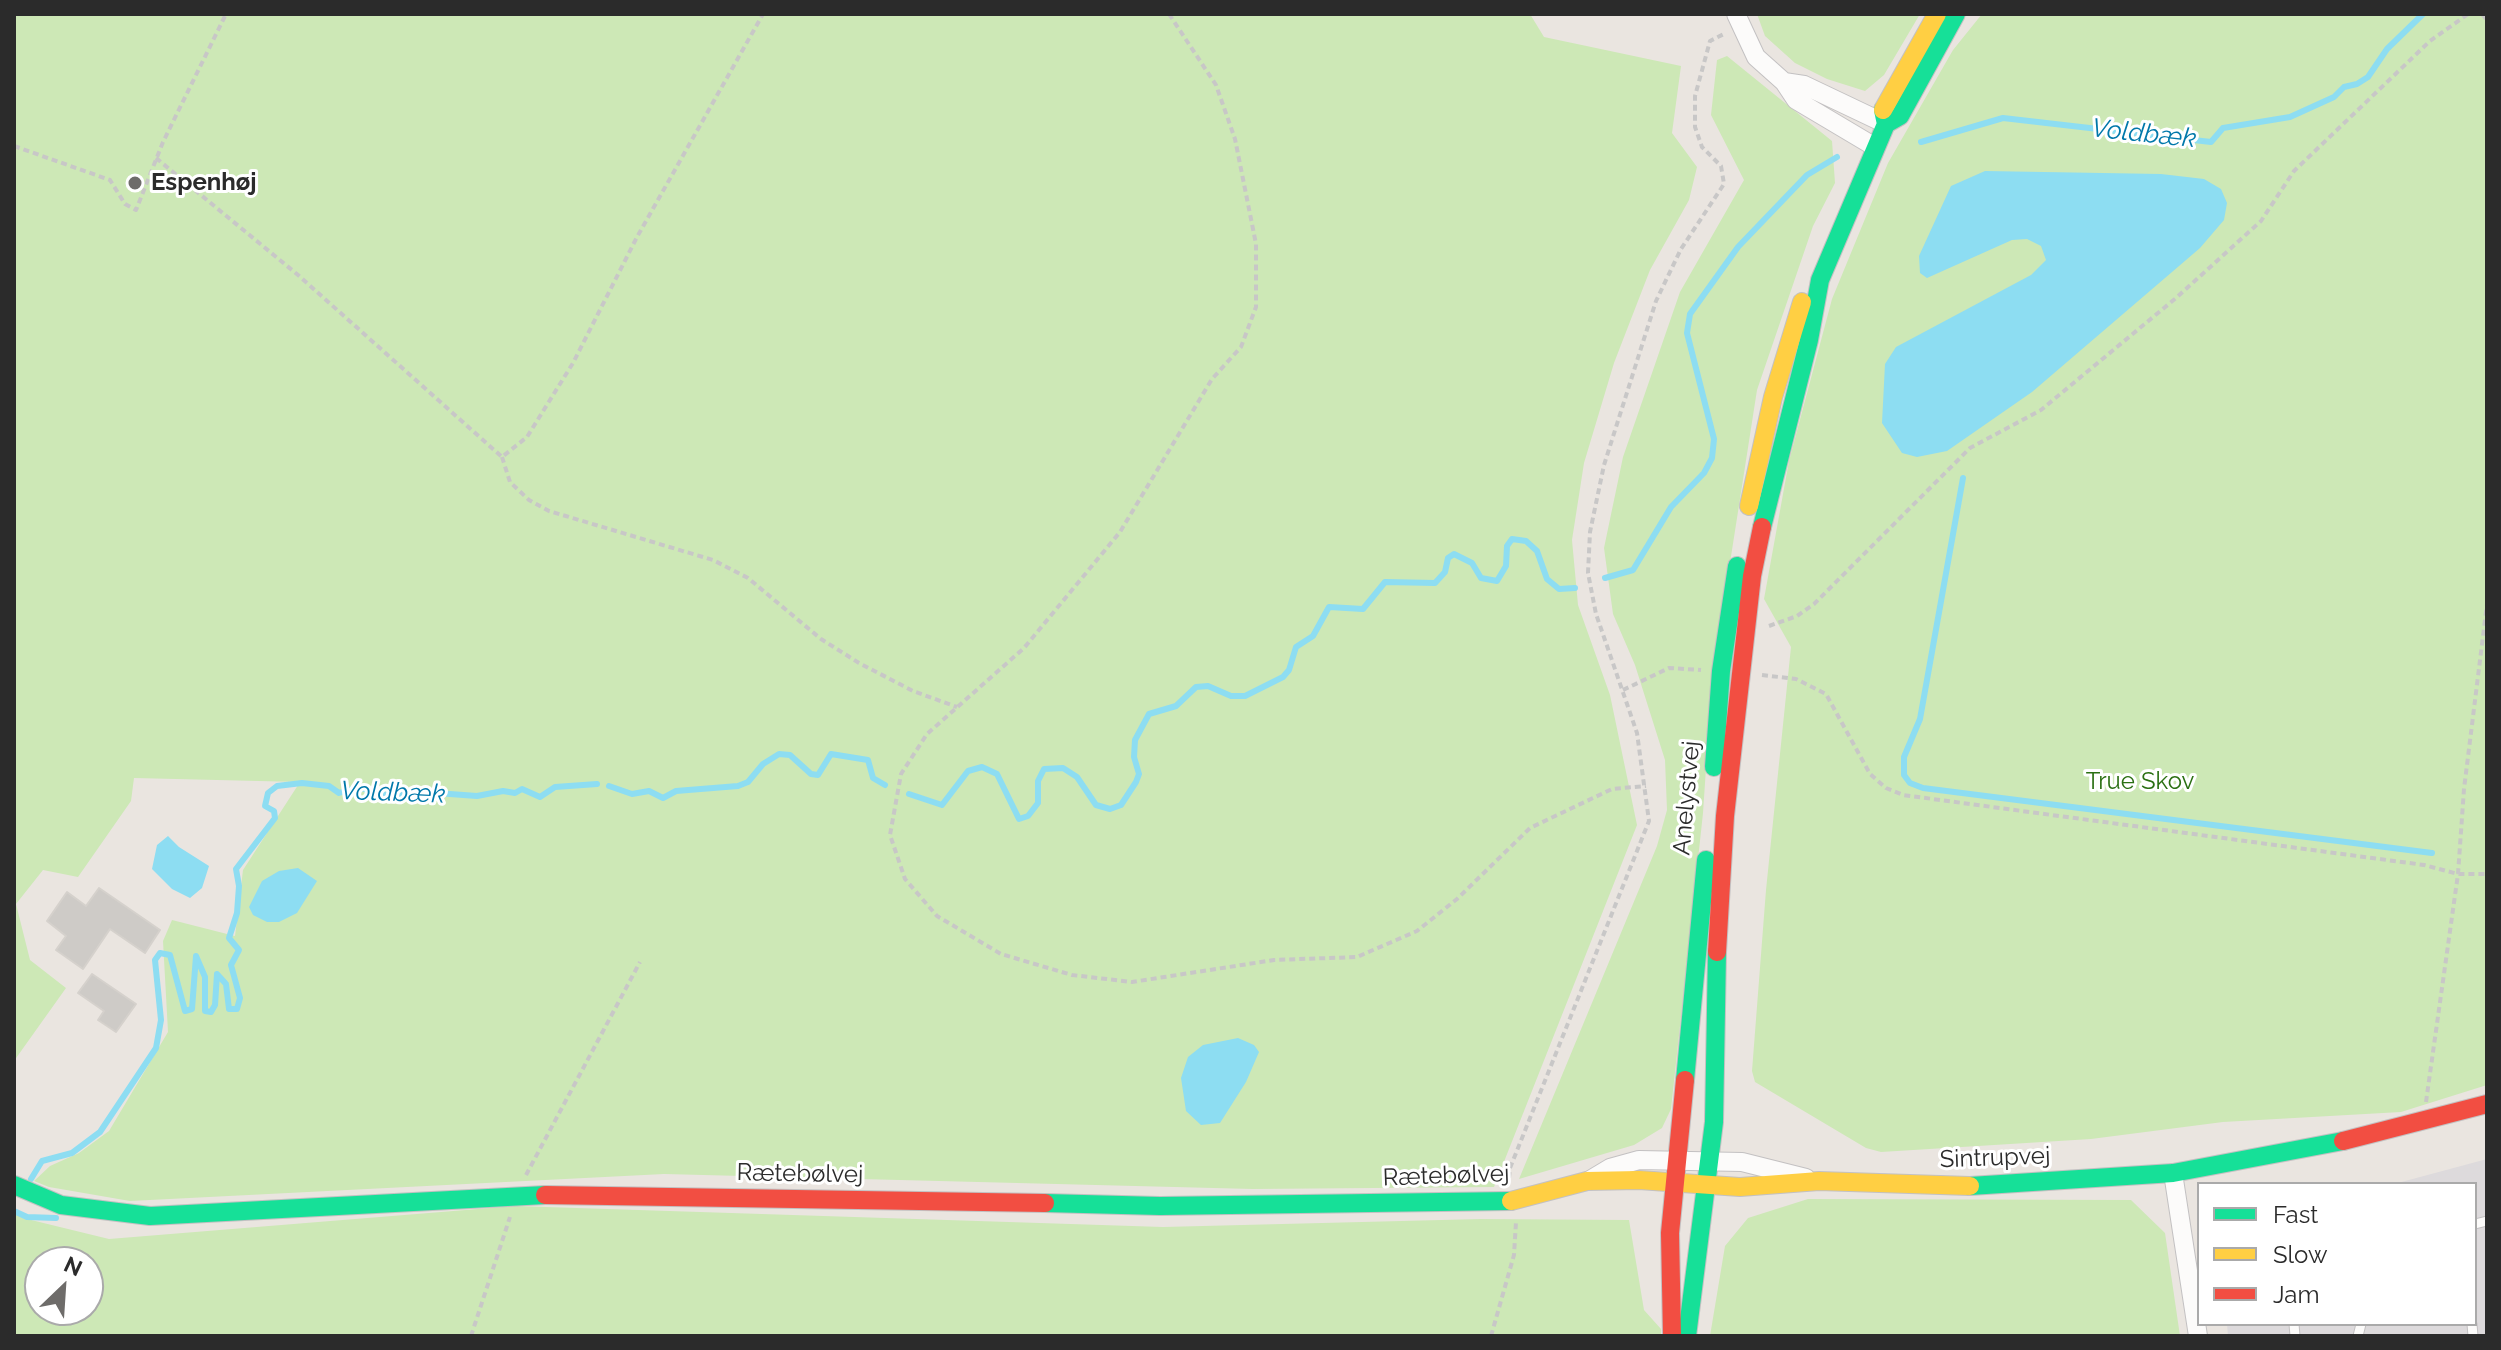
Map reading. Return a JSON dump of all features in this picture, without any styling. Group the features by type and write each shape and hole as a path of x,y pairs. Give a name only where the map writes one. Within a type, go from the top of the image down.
{"street":[{"name":"Anelystvej","path":"1886,124 1883,109 1937,14"},
{"name":"Anelystvej","path":"1687,1336 1710,1161 1730,672 1745,630 1769,490 1809,340 1820,280 1886,124 1900,116 1956,14"},
{"path":"1737,20 1756,57 1784,82 1796,100 1875,147"},
{"path":"1784,82 1804,85 1886,124"},
{"name":"Anelystvej","path":"1672,1336 1670,1233 1747,513 1773,397 1806,288 1820,280"},
{"name":"Sintrupvej","path":"1675,1182 1740,1187 1819,1181 1965,1186 2173,1173 2422,1123 2487,1104"},
{"name":"Rætebølvej","path":"14,1185 61,1205 150,1216 517,1195 635,1194 1160,1206 1511,1201 1587,1181 1610,1168 1639,1160 1677,1161"},
{"name":"Sintrupvej","path":"1677,1161 1742,1162 1819,1181"},
{"path":"2173,1173 2198,1336"},
{"name":"Rætebølvej","path":"1587,1181 1675,1182"}],"path":[{"path":"14,146 110,180 133,211 138,207 156,158 226,14"},
{"path":"502,457 527,437 573,363 637,237 763,14"},
{"path":"1169,14 1216,85 1235,139 1256,244 1256,307 1241,347 1212,379 1120,532 1024,648 927,734 901,774 890,835 905,879 937,916 1001,954 1072,975 1132,982 1274,960 1357,957 1417,931 1457,899 1530,828 1612,789 1646,786"},
{"path":"1745,630 1797,616 1814,604 1970,448 2041,410 2176,298 2261,221 2294,171 2430,41 2468,14"},
{"path":"2482,14 2487,20"},
{"path":"1491,1336 1518,1231 1511,1201 1510,1168 1649,821 1637,733 1596,614 1588,573 1590,532 1604,465 1656,301 1681,249 1724,184 1721,166 1702,147 1695,127 1695,96 1710,41 1737,20"},
{"path":"156,158 298,275 502,457 510,482 529,500 549,511 713,560 748,578 821,639 859,663 913,691 957,707"},
{"path":"2422,1123 2458,874 2464,789 2487,604"},
{"path":"1623,690 1669,668 1796,679 1818,688 1833,705 1870,774 1886,788 1903,795 2424,865 2458,874 2487,874"},
{"path":"471,1336 517,1195 640,962"}],"shaded area":[{"path":"2487,1159 2487,1336 2228,1336 2227,1326 2477,1326 2477,1182 2401,1182"}],"green space":[{"path":"14,14 1530,14 1544,37 1681,66 1672,133 1697,167 1689,200 1650,270 1614,363 1584,463 1572,540 1578,605 1610,695 1637,825 1494,1187 1253,1189 664,1174 130,1201 49,1187 34,1181 50,1166 79,1153 109,1131 168,1032 163,941 172,920 235,936 243,870 300,782 134,778 131,801 78,877 43,870 16,904 30,960 66,988 14,1061"},
{"path":"1757,14 1920,14 1884,75 1865,91 1827,79 1795,63 1765,36"},
{"name":"True Skov","path":"1982,14 2487,14 2487,1085 2401,1112 2223,1122 2091,1139 1881,1152 1866,1148 1755,1082 1752,1071 1766,890 1791,647 1764,599 1789,461 1832,299 1888,163 1953,50"},
{"path":"1727,56 1832,141 1835,183 1813,226 1757,390 1712,678 1703,813 1671,1109 1662,1128 1634,1145 1519,1179 1657,846 1667,810 1665,760 1635,665 1613,614 1604,548 1623,457 1680,292 1744,180 1711,115 1717,60"},
{"path":"1808,1199 2131,1200 2165,1233 2180,1336 1710,1336 1725,1246 1748,1218"},
{"path":"515,1206 1163,1227 1481,1219 1629,1220 1644,1310 1661,1329 1661,1336 14,1336 14,1211 23,1218 109,1239"}],"water":[{"path":"1985,171 2161,174 2204,179 2221,189 2227,203 2224,220 2200,248 2032,392 1947,451 1917,457 1902,453 1882,423 1885,364 1896,347 2031,275 2046,260 2041,246 2027,239 2012,240 1927,278 1920,273 1919,256 1951,186"},
{"path":"168,836 209,866 202,888 190,898 172,889 152,869 157,845"},
{"path":"298,868 317,881 297,913 279,922 267,922 253,915 249,907 262,881 279,871"},
{"path":"1238,1038 1254,1045 1259,1052 1246,1082 1220,1123 1201,1125 1186,1111 1181,1078 1188,1057 1203,1045"}],"building":[{"path":"99,888 160,930 145,953 110,929 83,969 56,950 66,936 47,921 67,892 86,906"},
{"path":"92,974 136,1004 116,1032 98,1020 104,1011 78,993"}],"waterway":[{"name":"Voldbæk","path":"1921,142 2003,118 2211,142 2223,128 2290,117 2334,97 2344,87 2357,84 2368,77 2387,49 2423,14"},
{"name":"Voldbæk","path":"1605,578 1633,570 1671,507 1704,473 1712,458 1714,439 1687,333 1690,314 1738,247 1807,175 1837,157"},
{"path":"1963,478 1920,719 1904,757 1904,775 1910,783 1923,788 2432,853"},
{"name":"Voldbæk","path":"909,794 942,805 968,771 982,767 997,774 1019,819 1028,816 1038,803 1038,781 1044,769 1063,768 1077,777 1096,805 1110,809 1121,805 1136,782 1139,774 1134,757 1135,740 1149,714 1176,706 1196,687 1208,686 1231,696 1245,696 1283,677 1289,670 1296,647 1313,636 1329,607 1363,609 1385,582 1435,583 1445,572 1448,558 1454,554 1472,563 1481,578 1497,581 1506,566 1507,546 1512,539 1526,541 1537,551 1547,579 1559,589 1575,588"},
{"name":"Voldbæk","path":"609,786 632,794 649,791 663,798 676,791 738,786 748,782 763,764 779,754 790,755 811,774 818,775 831,754 868,760 873,778 885,785"},
{"name":"Voldbæk","path":"31,1179 42,1161 72,1153 100,1132 156,1048 161,1020 155,960 160,953 170,955 185,1011 192,1009 196,956 205,977 205,1011 211,1012 215,1005 217,974 226,984 229,1009 237,1009 240,998 231,965 239,950 229,938 237,913 239,886 236,869 275,818 274,811 265,806 268,793 277,786 302,783 329,786 339,793 358,787 394,797 409,791 477,796 503,791 515,793 522,789 540,797 555,787 597,784"},
{"path":"14,1211 27,1217 56,1218"}],"traffic: fast":[{"path":"1886,124 1900,116 1956,14"},
{"path":"1762,527 1809,340 1820,280 1886,124 1883,110"},
{"path":"1714,767 1721,671 1737,566"},
{"path":"1685,1080 1706,860"},
{"path":"1687,1336 1714,1122 1717,952"},
{"path":"1970,1186 2173,1173 2343,1141"},
{"path":"14,1185 61,1205 150,1216 545,1195"},
{"path":"1045,1203 1160,1206 1511,1201"}],"traffic: slow":[{"path":"1883,110 1937,14"},
{"path":"1749,506 1773,397 1802,302"},
{"path":"1511,1201 1587,1181 1639,1180 1740,1187 1819,1181 1970,1186"}],"traffic: jam":[{"path":"1717,952 1725,816 1752,576 1762,527"},
{"path":"1672,1336 1670,1233 1685,1080"},
{"path":"2343,1141 2487,1104"},
{"path":"545,1195 1045,1203"}],"place":[{"name":"Espenhøj","path":"135,183"}]}
